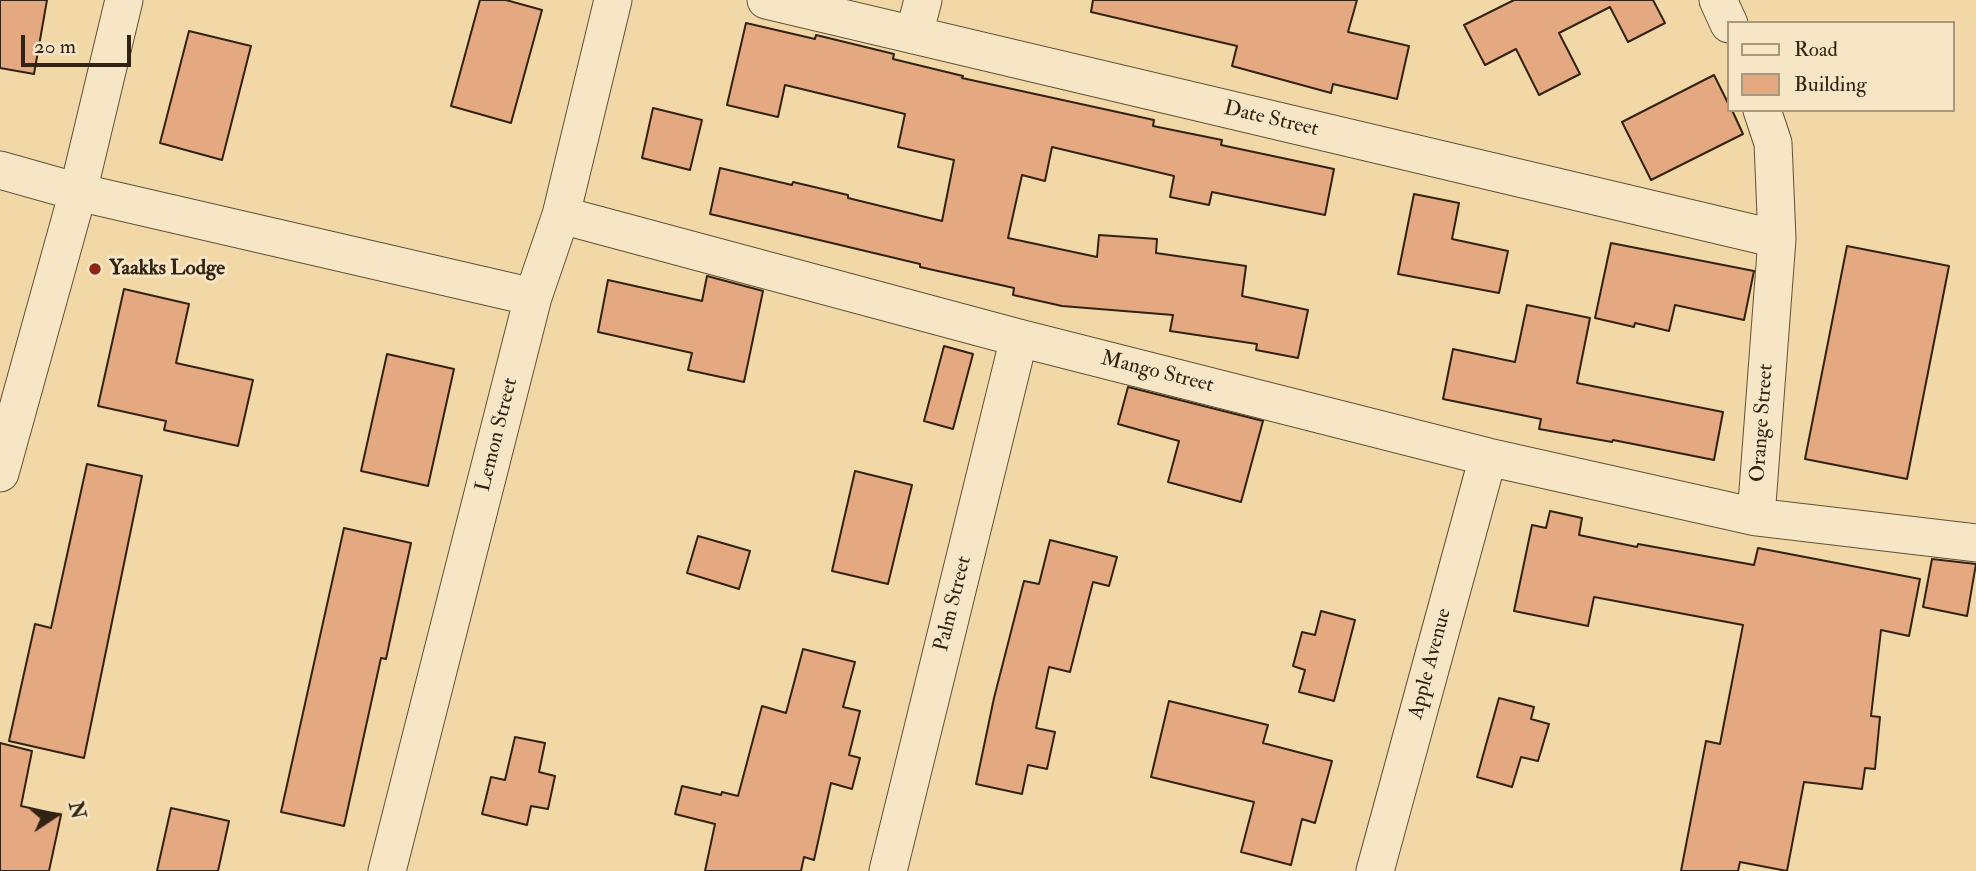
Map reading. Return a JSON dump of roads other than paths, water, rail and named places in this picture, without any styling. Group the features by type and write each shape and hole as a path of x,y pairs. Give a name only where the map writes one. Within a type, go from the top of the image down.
{"street":[{"path":"0,473 78,192 124,0"},
{"name":"Lemon Street","path":"387,871 533,297 561,215 613,0"},
{"name":"Date Street","path":"766,0 1777,239"},
{"path":"914,35 923,0"},
{"path":"1718,0 1728,22"},
{"name":"Orange Street","path":"1756,517 1777,239 1773,143 1763,112"},
{"path":"0,170 78,192 533,297"},
{"name":"Mango Street","path":"561,215 1020,338 1488,457 1756,517"},
{"name":"Palm Street","path":"888,871 1020,338"},
{"name":"Apple Avenue","path":"1375,871 1488,457"},
{"path":"1756,517 1976,543"}],"place":[{"name":"Yaakks Lodge","path":"95,269"}]}
